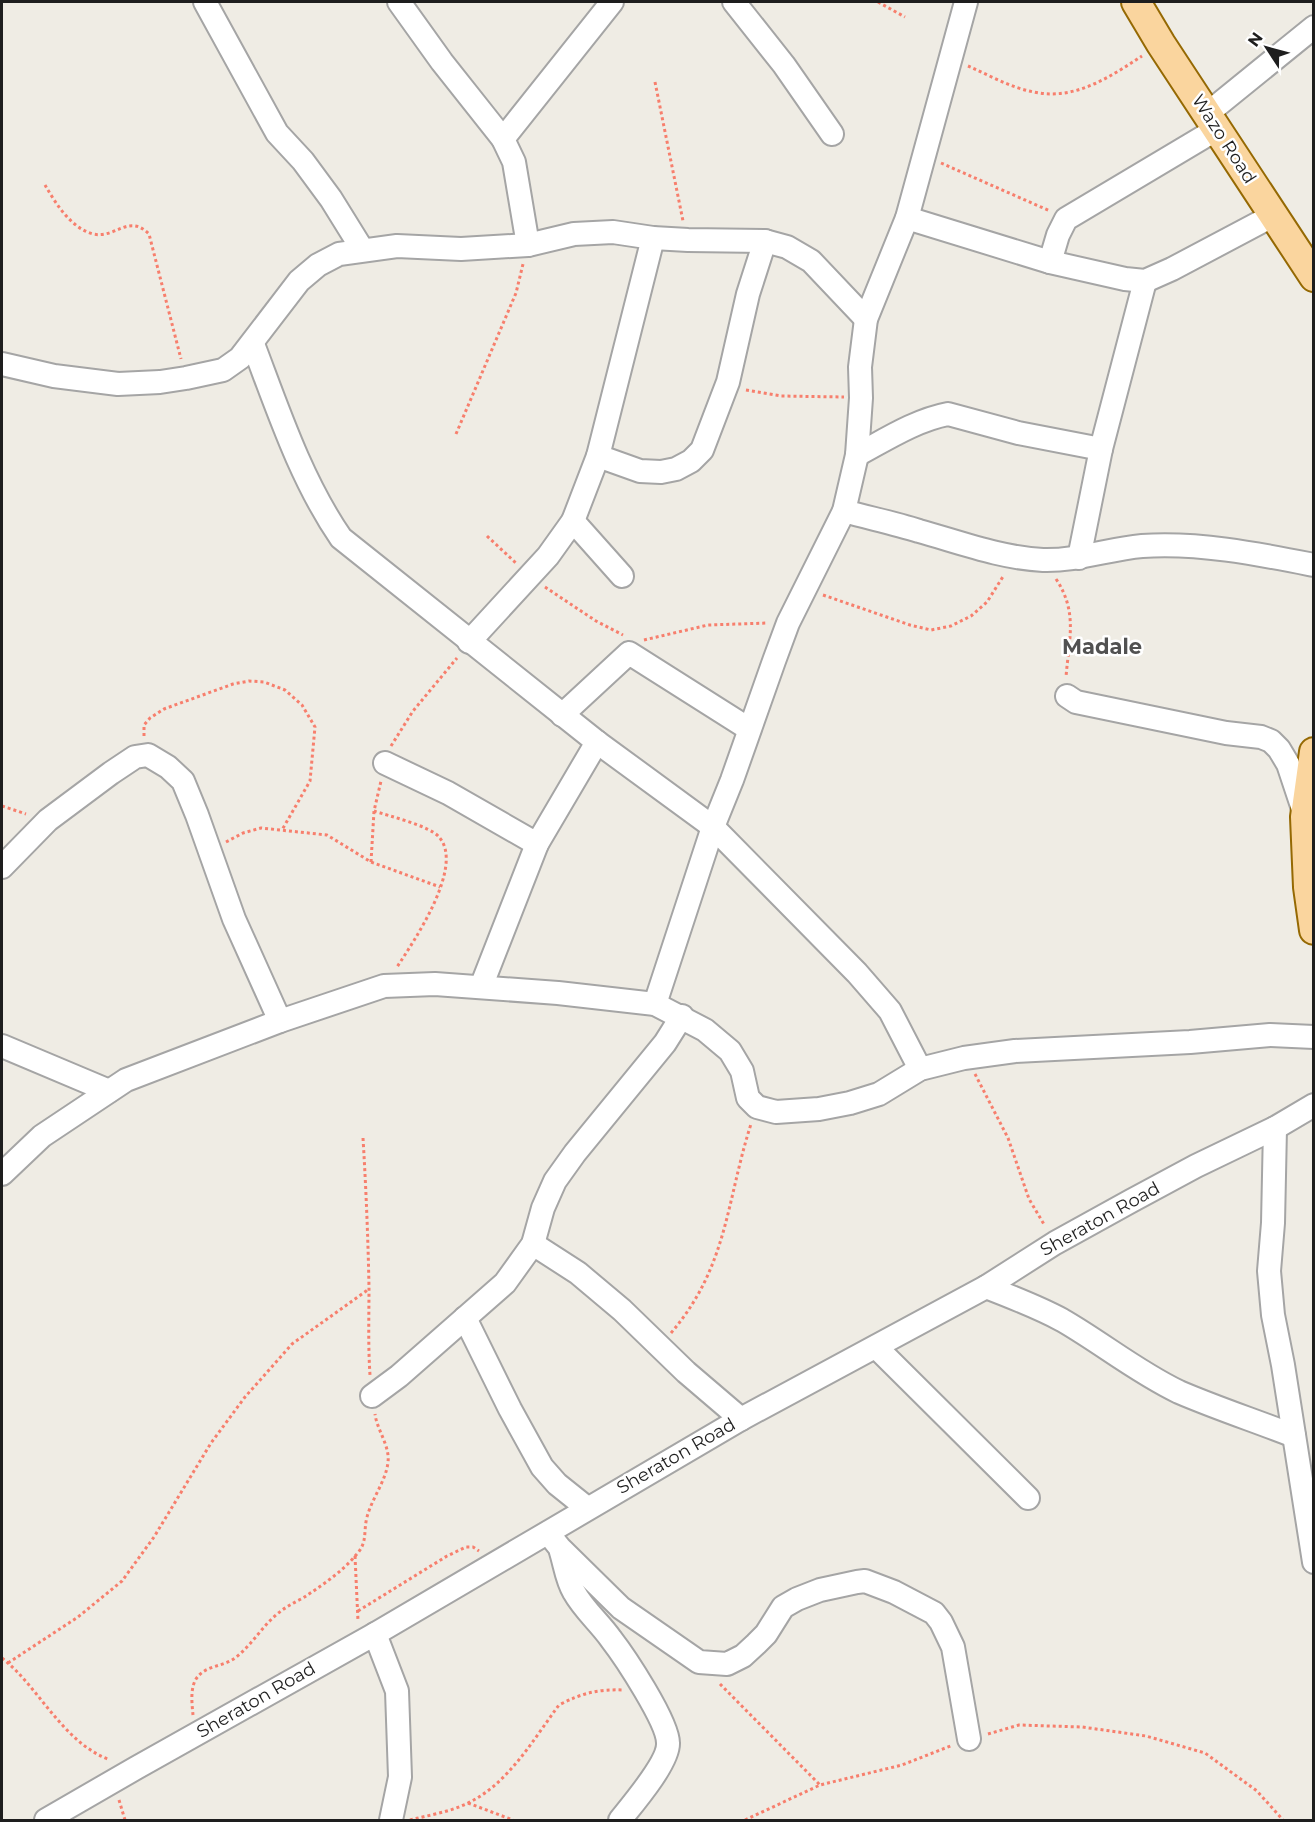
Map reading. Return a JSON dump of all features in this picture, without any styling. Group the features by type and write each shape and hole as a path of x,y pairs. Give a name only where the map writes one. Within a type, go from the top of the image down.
{"main road":[{"name":"Wazo Road","path":"1136,2 1161,44 1314,277"},
{"path":"1314,752 1305,817 1308,887 1314,930"}],"street":[{"path":"205,2 277,133 303,161 331,199 362,249"},
{"path":"399,2 442,62 503,139 514,162 528,245"},
{"path":"503,139 612,2"},
{"path":"734,2 784,65 832,134"},
{"path":"655,1004 713,827 788,623 844,511 857,455 861,398 860,367 866,318 907,218 926,156 966,2"},
{"path":"1050,262 1066,219 1213,121 1314,27"},
{"path":"907,218 1050,262 1125,279 1145,281 1274,215"},
{"path":"2,364 54,376 118,384 160,382 223,370 240,358 253,344 299,281 318,266 339,254 362,249 397,246 461,249 528,245 574,234 614,232 653,238 765,241 787,247 811,261 866,318"},
{"path":"469,642 555,548 573,521 598,456 653,238"},
{"path":"598,456 640,471 661,472 676,469 692,461 702,450 728,382 748,294 765,241"},
{"path":"1079,558 1101,449 1145,281"},
{"path":"253,344 296,453 325,515 341,538 562,715 713,827 857,973 890,1011 920,1069"},
{"path":"857,455 900,432 948,414 1018,433 1101,449"},
{"path":"844,511 918,530 964,545 1042,560 1079,558 1120,548 1182,546 1241,551 1314,565"},
{"path":"573,521 622,576"},
{"path":"562,715 629,653 749,729"},
{"path":"1067,696 1076,702 1226,733 1261,737 1271,741 1279,748 1288,764 1305,817"},
{"path":"481,987 537,844 597,742"},
{"path":"2,867 48,820 135,757 148,755 168,767 183,781 234,919 280,1021"},
{"path":"385,763 448,793 537,844"},
{"path":"2,1174 42,1136 126,1080 280,1021 384,986 435,984 481,987 655,1004 682,1016 705,1030 730,1051 742,1071 748,1098 757,1107 776,1112 819,1109 850,1103 879,1094 920,1069 964,1058 1015,1051 1190,1042 1269,1035 1314,1037"},
{"path":"372,1396 399,1376 505,1283 532,1244 543,1208 555,1181 575,1153 665,1043 682,1016"},
{"path":"2,1046 109,1091"},
{"name":"Sheraton Road","path":"46,1821 489,1568 554,1541 587,1508 741,1419 986,1287 1055,1243 1196,1166 1275,1128 1314,1105"},
{"path":"1275,1128 1273,1223 1269,1271 1273,1315 1314,1562"},
{"path":"532,1244 578,1273 622,1310 708,1392 741,1419"},
{"path":"986,1287 1036,1307 1061,1320 1127,1364 1178,1391 1294,1436"},
{"path":"465,1318 510,1409 542,1467 569,1495 587,1508"},
{"path":"876,1347 1028,1498"},
{"path":"554,1541 621,1608 699,1662 727,1664 743,1656 766,1634 783,1607 820,1590 847,1583 865,1581 922,1605 934,1613 941,1622 953,1647 969,1739"},
{"path":"554,1541 572,1589 585,1609 611,1638 666,1731 669,1744 664,1758 620,1821"},
{"path":"367,1638 397,1691 400,1777 391,1821"}],"path":[{"path":"878,2 905,17"},
{"path":"950,58 1016,87 1035,93 1060,94 1108,79 1161,44"},
{"path":"655,82 688,240"},
{"path":"926,156 1066,219"},
{"path":"45,185 61,211 85,231 96,234 106,233 134,224 142,226 149,234 186,378"},
{"path":"456,434 516,293 528,245"},
{"path":"728,382 748,390 781,396 861,398"},
{"path":"487,536 530,576 596,621 627,637"},
{"path":"806,589 930,630 951,626 971,616 987,602 1017,556"},
{"path":"1042,560 1065,593 1069,603 1071,616 1065,688 1067,696"},
{"path":"639,641 708,625 788,623"},
{"path":"371,862 374,811 385,763 393,742 413,711 469,642"},
{"path":"148,755 143,734 144,725 164,709 233,684 249,681 264,682 285,690 302,705 315,728 310,780 282,831"},
{"path":"2,806 48,820"},
{"path":"374,811 437,834 445,845 446,865 424,925 384,986"},
{"path":"209,851 243,833 261,828 327,835 371,862 440,886"},
{"path":"964,1058 981,1083 1008,1137 1029,1199 1055,1243"},
{"path":"660,1346 688,1313 704,1285 720,1247 744,1145 757,1107"},
{"path":"196,1734 192,1690 196,1679 206,1669 226,1664 237,1657 274,1616 329,1580 355,1556 362,1547 366,1536 367,1518 386,1473 389,1460 376,1425 372,1396 368,1336 369,1288 363,1138"},
{"path":"8,1663 78,1617 122,1581 153,1537 211,1443 246,1397 292,1344 369,1288"},
{"path":"358,1611 424,1569 466,1547 478,1549 489,1568"},
{"path":"355,1556 358,1611 367,1638"},
{"path":"2,1658 79,1742 99,1756 136,1768"},
{"path":"699,1662 820,1785"},
{"path":"408,1821 468,1803 499,1782 559,1705 572,1698 603,1689 644,1691"},
{"path":"745,1821 820,1785 902,1765 969,1739 1019,1725 1083,1727 1146,1736 1205,1753 1257,1791 1283,1821"},
{"path":"468,1803 513,1821"}],"district":[{"name":"Madale","path":"1102,646"}]}
